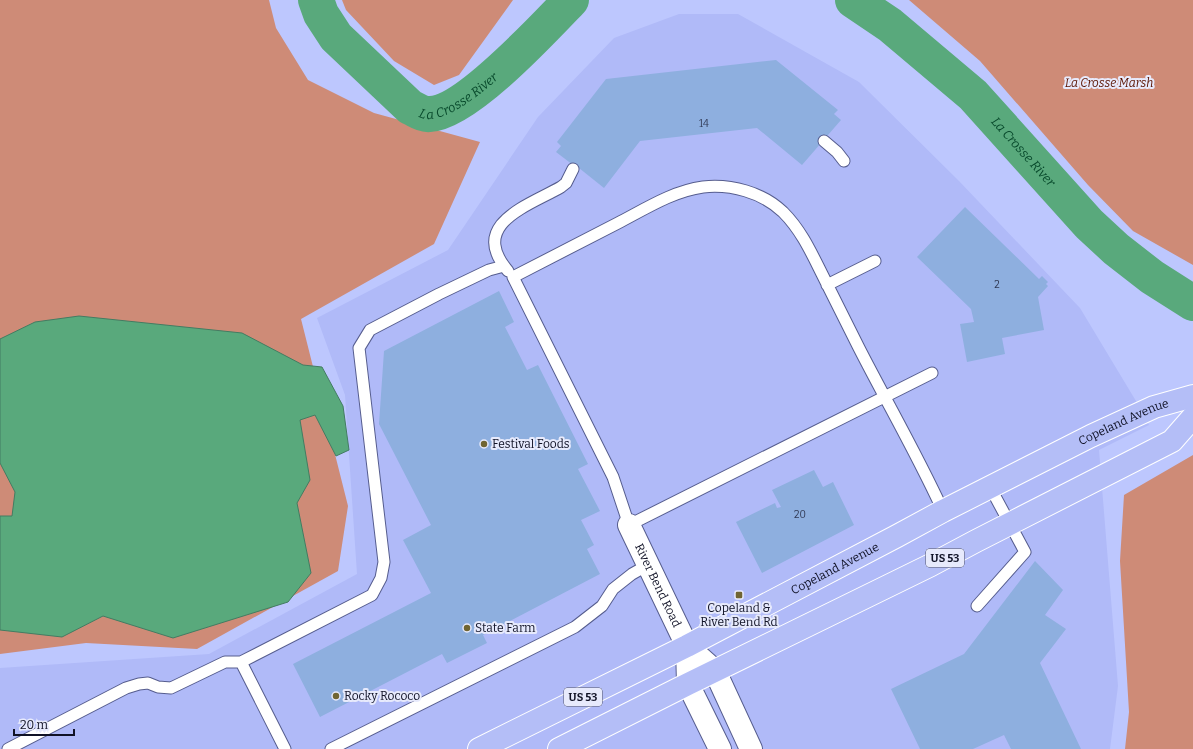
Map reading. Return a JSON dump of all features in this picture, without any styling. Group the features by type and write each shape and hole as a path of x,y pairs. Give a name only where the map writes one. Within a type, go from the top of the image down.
{"highway":[{"name":"Copeland Avenue","path":"479,749 687,646 943,511 1142,411 1193,396"},
{"name":"US 53","path":"559,749 688,684 931,566 1010,523 1172,441 1193,417"}],"street":[{"name":"River Bend Road","path":"629,525 687,646 715,671 751,749"},
{"name":"River Bend Road","path":"687,646 688,684 720,749"}],"lane":[{"path":"824,142 837,152 844,161"},
{"path":"574,168 566,183 561,187 515,212 500,223 494,239 498,255 504,266 513,277 613,477 629,525 932,373"},
{"path":"513,277 667,198 690,190 717,186 747,191 760,197 780,209 791,220 804,238 943,511"},
{"path":"827,285 875,261"},
{"path":"8,749 126,688 148,683 158,687 171,688 225,662 241,662 372,595 381,578 384,562 359,348 370,330 489,270 504,266"},
{"path":"977,606 1025,552 990,487"},
{"path":"331,749 575,627 602,606 613,588 632,574 648,565"},
{"path":"241,662 285,749"}],"shaded area":[{"path":"679,14 738,14 859,82 959,181 1080,308 1142,411 1149,425 1099,450 1118,686 1110,749 0,749 0,668 209,654 357,574 345,395 317,318 448,250 538,117 614,38"},
{"path":"79,316 242,333 303,365 322,367 343,406 349,450 336,456 315,415 300,420 310,480 297,503 311,573 288,602 173,638 103,616 62,637 0,630 0,516 12,516 15,492 0,463 0,339 35,322"}],"green space":[{"path":"0,0 269,0 276,28 308,80 374,113 480,142 434,244 301,319 348,506 338,571 197,649 86,643 0,654"},
{"path":"342,0 513,0 459,75 434,85 394,61 346,10"},
{"name":"La Crosse Marsh","path":"909,0 1193,0 1193,265 1133,231 1088,185 980,61"},
{"path":"1193,455 1193,749 1125,749 1129,712 1120,561 1124,495"}],"building":[{"path":"776,60 838,110 834,114 841,120 802,165 757,128 640,141 604,188 556,152 561,146 557,142 606,79"},
{"path":"965,207 1039,279 1042,276 1048,282 1046,284 1048,286 1038,297 1044,330 1002,338 1005,354 967,362 960,324 974,322 971,309 917,257"},
{"name":"Festival Foods","path":"499,291 514,322 505,327 527,370 538,365 588,464 578,469 600,511 581,520 594,545 587,549 600,574 483,635 487,643 447,663 442,654 320,717 293,664 431,593 403,540 431,525 379,424 384,351"},
{"path":"814,470 823,487 833,482 854,525 762,573 736,522 775,503 777,508 781,507 772,490"},
{"path":"1035,561 1063,590 1045,615 1066,629 1040,663 1081,749 1011,749 1004,735 973,749 920,749 891,689 964,654"}],"waterway":[{"name":"La Crosse River","path":"316,0 321,14 336,37 410,107 427,114 445,110 464,100 484,85 524,48 571,0"},
{"name":"La Crosse River","path":"853,0 890,25 973,95 1089,224 1116,249 1152,277 1193,303"}],"place":[{"name":"Festival Foods","path":"484,444"},
{"name":"Copeland & River Bend Rd","path":"739,595"},
{"name":"State Farm","path":"467,628"},
{"name":"Rocky Rococo","path":"336,696"}]}
